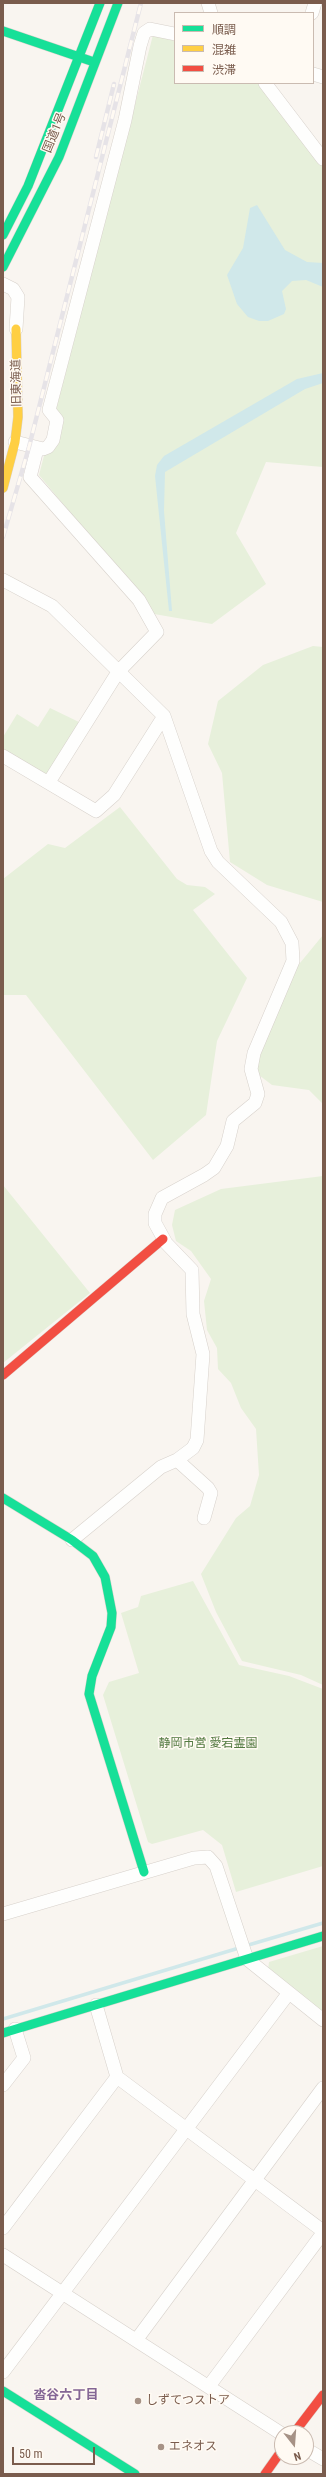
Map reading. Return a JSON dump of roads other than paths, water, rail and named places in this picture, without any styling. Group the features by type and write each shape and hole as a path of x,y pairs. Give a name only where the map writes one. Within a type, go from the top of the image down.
{"main road":[{"name":"国道1号","path":"3,234 28,186 100,3"},
{"name":"国道1号","path":"3,267 59,157 118,3"},
{"path":"3,31 96,63"},
{"name":"旧東海道","path":"4,485 15,442 18,417 16,329"},
{"path":"3,1375 163,1239"},
{"path":"4,1499 72,1540 93,1556 100,1567 110,1598 112,1613 111,1627 92,1676 89,1694 144,1872"},
{"path":"9,2031 96,2005 246,1956 323,1936"},
{"path":"3,2391 135,2474"},
{"path":"300,2425 323,2395"},
{"path":"265,2474 274,2461"}],"street":[{"path":"206,3 210,12"},
{"path":"15,442 37,449 48,447 54,440 57,420 49,410 125,120 144,33 150,29 174,34"},
{"path":"266,84 323,159"},
{"name":"旧東海道","path":"3,284 13,289 18,297 16,329"},
{"path":"37,449 30,477 139,600 157,632 118,672 49,782"},
{"path":"3,580 52,606 164,716 211,850 218,862 281,922 292,943 293,961 254,1053 251,1069 258,1094 255,1103 233,1121 227,1146 214,1168 204,1176 162,1198 157,1205 155,1223 163,1239 192,1270 193,1314 203,1354 197,1440 193,1448 177,1460 161,1467 72,1540"},
{"path":"3,756 96,811 114,795 164,716"},
{"path":"177,1460 208,1488 211,1494 204,1518"},
{"path":"3,1914 194,1858 208,1857 216,1866 246,1956 288,1994 323,2020"},
{"path":"3,2372 288,1994"},
{"path":"96,2005 117,2077 323,2232 209,2386"},
{"path":"3,2085 24,2058 9,2031"},
{"path":"3,2228 117,2077"},
{"path":"137,2339 323,2088"},
{"path":"3,2255 64,2292 274,2429"},
{"path":"314,2454 323,2459"}],"water":[{"path":"257,205 285,250 307,262 323,263 323,287 306,280 292,281 282,291 286,309 284,314 268,321 259,321 248,317 237,304 227,275 243,248 250,208"},
{"path":"323,373 323,383 305,389 165,472 164,511 172,611 169,611 155,476 157,465 164,456 297,379"}],"waterway":[{"path":"245,1946 323,1923"},
{"path":"3,2019 239,1948"}],"railway":[{"path":"3,537 29,447 141,3"},
{"path":"96,157 114,84"}],"place":[{"name":"しずてつストア","path":"138,2401"},
{"name":"エネオス","path":"161,2447"}],"district":[{"name":"沓谷六丁目","path":"66,2396"}],"park label":[{"name":"静岡市営 愛宕霊園","path":"208,1744"}]}
